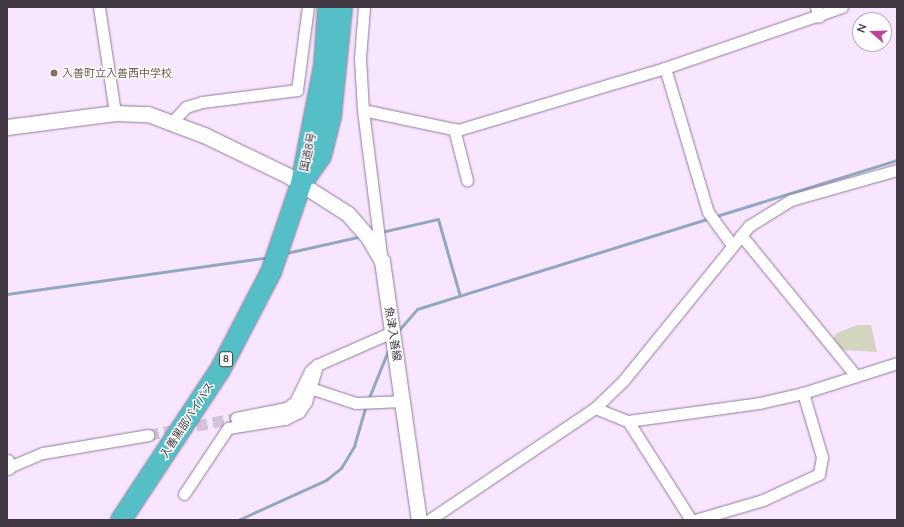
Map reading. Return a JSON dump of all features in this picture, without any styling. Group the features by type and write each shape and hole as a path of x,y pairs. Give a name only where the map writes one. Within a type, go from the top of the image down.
{"highway":[{"name":"国道8号","path":"301,184 324,66 328,7"},
{"name":"国道8号","path":"301,184 322,156 331,116 342,7"},
{"name":"入善黒部バイパス","path":"121,520 244,327 271,272 301,184"}],"main road":[{"name":"魚津入善線","path":"7,127 115,113 148,114 172,122 301,184 348,214 368,237 382,261 404,401 419,520"}],"street":[{"path":"98,7 115,113"},
{"path":"172,122 186,107 202,102 297,90 308,7"},
{"path":"364,7 360,58 363,110 382,261"},
{"path":"363,110 454,129 665,68 818,12 842,7"},
{"path":"665,68 708,212 732,245"},
{"path":"454,129 467,180"},
{"path":"429,520 595,408 623,381 740,235 749,226 791,200 897,170"},
{"path":"740,235 856,376"},
{"path":"236,418 286,408 295,402 310,371 317,365 392,332"},
{"path":"595,408 628,421 803,393 897,363"},
{"path":"184,494 228,428 285,419 299,412 310,388 317,365"},
{"path":"310,388 356,403 404,401"},
{"path":"695,520 763,500 819,474 822,457 803,393"},
{"path":"628,421 691,520"},
{"path":"7,465 43,453 148,435"}],"green space":[{"path":"857,325 871,325 877,352 842,350 833,339 837,333"}],"waterway":[{"path":"398,331 417,309 897,160"},
{"path":"381,232 438,219 460,296"},
{"path":"286,253 362,236"},
{"path":"7,294 269,257"},
{"path":"368,400 389,348"},
{"path":"238,520 326,480 341,468 354,446 366,405"}],"tunnel":[{"path":"148,435 236,418"}],"place":[{"name":"入善町立入善西中学校","path":"54,73"}]}
